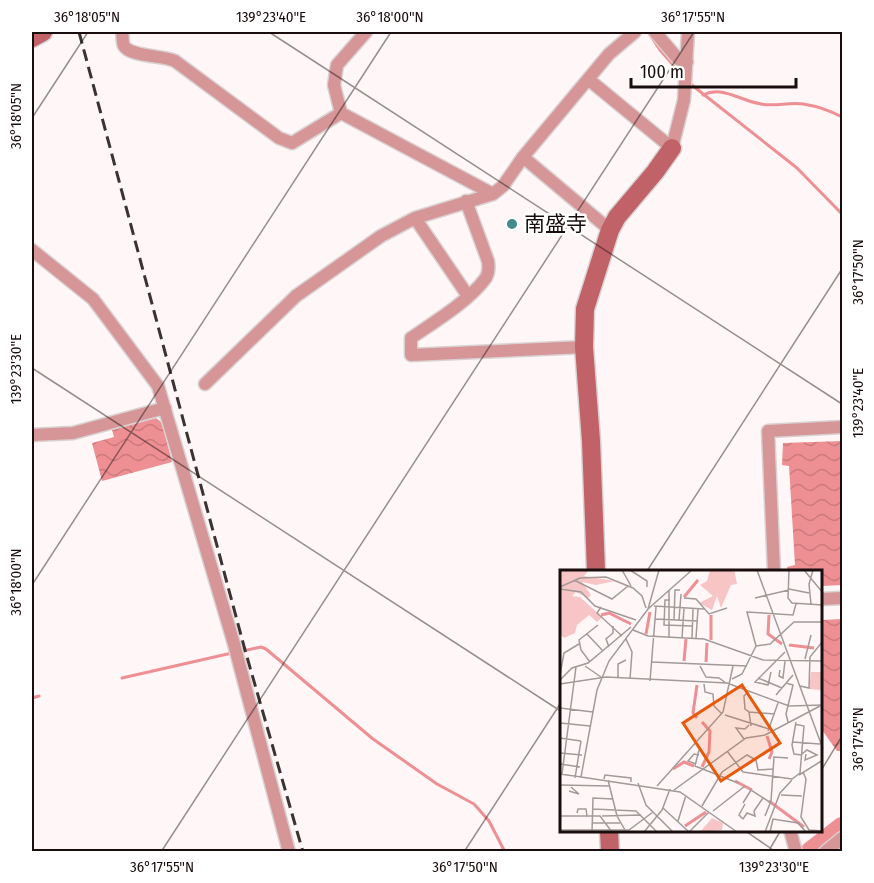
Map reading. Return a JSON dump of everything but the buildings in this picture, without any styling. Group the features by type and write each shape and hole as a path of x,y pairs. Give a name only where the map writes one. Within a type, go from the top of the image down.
{"street":[{"path":"32,38 43,32"},
{"path":"122,32 123,44 130,52 167,57 175,61 279,138 292,143 341,113"},
{"path":"366,32 338,65 334,85 341,113 493,194"},
{"path":"205,384 296,296 381,236 415,218 493,194 503,186 523,157 588,79 619,43 635,32"},
{"path":"655,32 678,59 687,62"},
{"path":"596,570 591,441 584,347 585,309 616,217 655,172 672,148 684,100 688,32"},
{"path":"588,79 672,148"},
{"path":"523,157 610,230"},
{"path":"466,201 489,268 484,280 468,296 411,338 411,355 584,347"},
{"path":"415,218 468,296"},
{"path":"32,250 93,299 158,386 234,644 289,852"},
{"path":"32,435 73,434 165,408"},
{"path":"774,570 768,431 843,427"},
{"path":"823,599 843,598"},
{"path":"609,832 610,852"},
{"path":"790,832 796,852"},
{"path":"825,852 843,838"}],"water":[{"path":"156,418 162,423 172,462 102,481 92,443 114,437 112,430"},
{"path":"842,441 842,585 823,586 823,570 787,570 787,567 795,565 789,466 782,465 783,443"},
{"path":"842,619 842,751 837,751 823,731 823,620"}],"waterway":[{"path":"648,32 682,75"},
{"path":"688,82 797,168 842,214"},
{"path":"703,95 718,92 766,105 803,104 842,117"},
{"path":"238,652 261,647 266,649 373,739 437,784 474,804 489,821 505,852"},
{"path":"122,678 232,653"},
{"path":"32,698 39,696"},
{"path":"810,852 842,827"}],"railway":[{"path":"79,32 245,650 303,852"}],"place":[{"name":"南盛寺","path":"512,224"}]}
